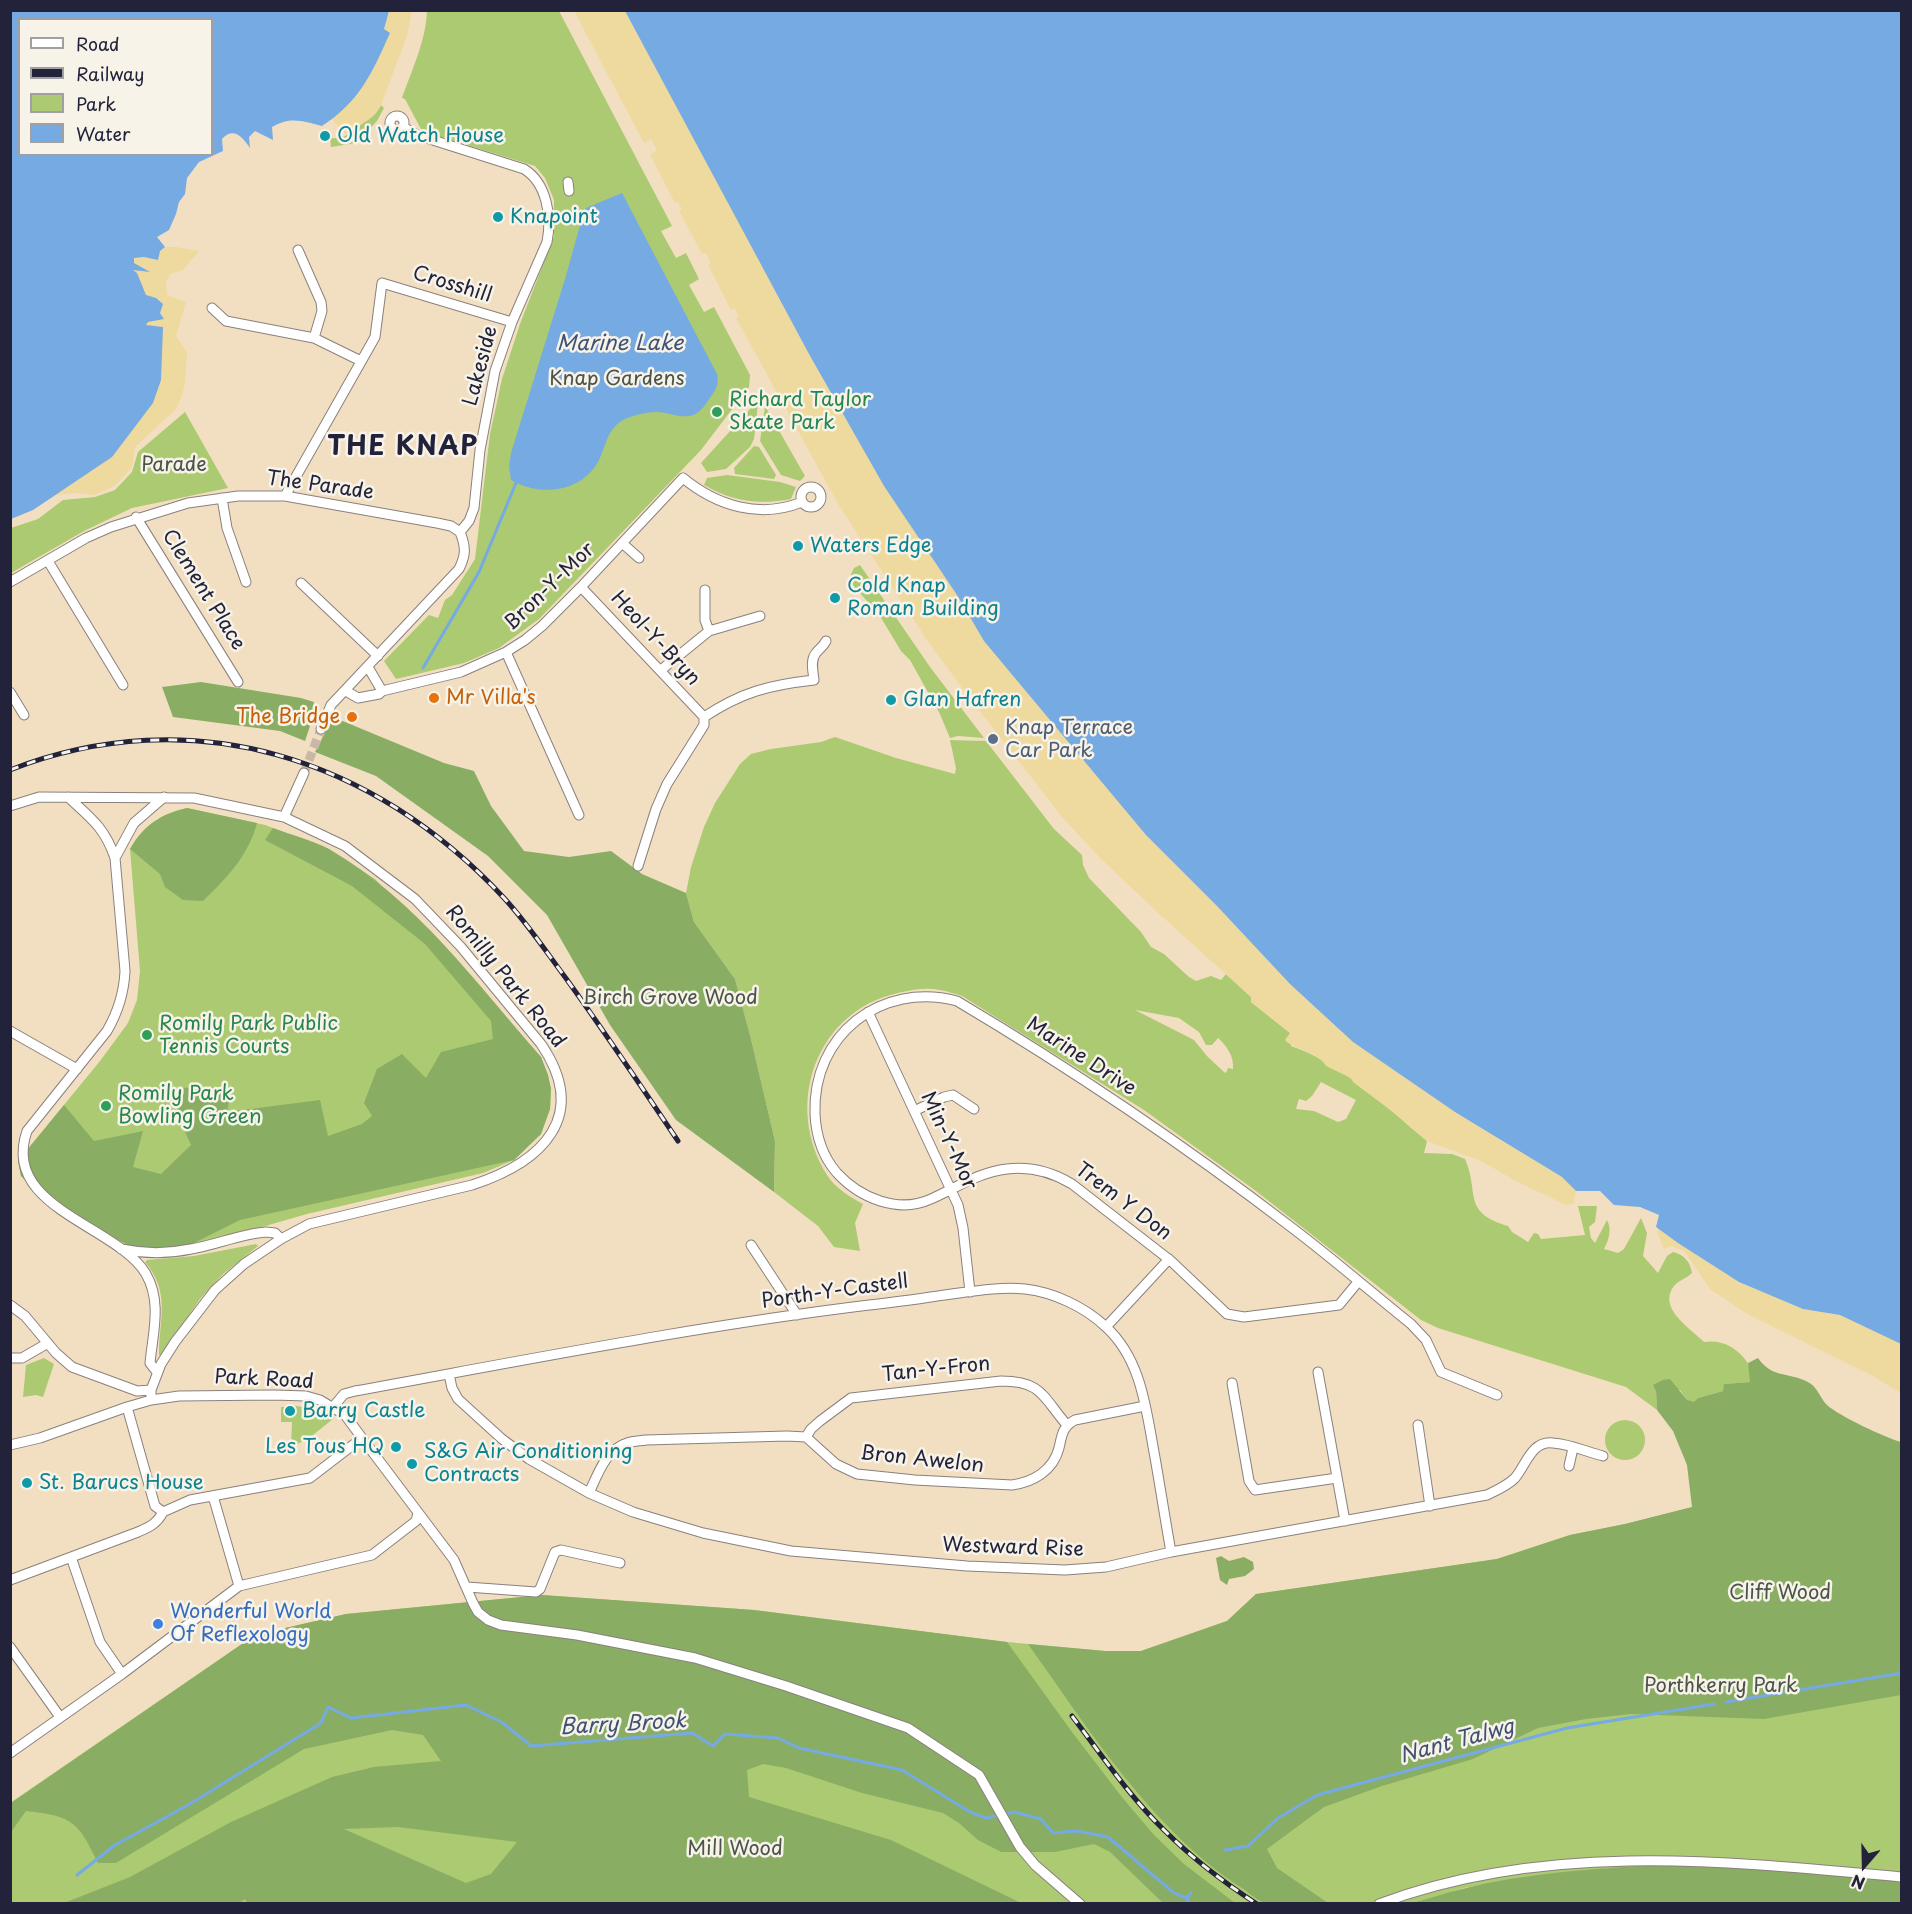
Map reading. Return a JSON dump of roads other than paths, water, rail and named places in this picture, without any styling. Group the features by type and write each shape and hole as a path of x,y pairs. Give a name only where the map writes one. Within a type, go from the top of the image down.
{"street":[{"name":"Lakeside","path":"403,127 417,135 524,169 533,174 540,184 547,206 549,231 495,371 480,450 474,508 469,521 460,532"},
{"path":"297,249 321,302 322,311 314,338"},
{"name":"Crosshill","path":"362,361 377,330 382,283 512,322"},
{"path":"212,308 226,321 314,338 362,361 285,496"},
{"name":"Bron-Y-Mor","path":"346,691 358,698 378,694 382,691 461,672 506,652 542,626 683,478 696,489 719,501 747,509 766,510 802,502"},
{"name":"The Parade","path":"10,582 86,538 136,518 188,503 256,494 285,496 437,523 451,526 460,532"},
{"path":"222,498 227,528 246,582"},
{"name":"Clement Place","path":"136,518 238,682"},
{"path":"321,729 331,705 459,569 465,556 465,543 460,532"},
{"path":"622,543 639,558"},
{"path":"48,561 123,685"},
{"path":"301,583 378,656"},
{"name":"Heol-Y-Bryn","path":"581,587 704,717"},
{"path":"705,590 705,620 709,631"},
{"path":"661,670 690,644 709,631 760,616"},
{"path":"638,866 666,784 704,725 704,717 735,698 752,691 814,680 812,660 826,641"},
{"path":"506,652 579,815"},
{"path":"368,667 382,691"},
{"path":"10,692 24,715"},
{"path":"284,817 304,773"},
{"path":"10,806 39,797 68,797"},
{"name":"Romilly Park Road","path":"68,797 194,798 284,817 345,846 415,899 461,947 541,1044 551,1059 560,1080 562,1104 559,1118 551,1135 539,1150 499,1177 309,1224 280,1239 244,1264 215,1290 175,1342 157,1372 151,1395"},
{"name":"Romilly Park Road","path":"68,797 94,820 109,840 116,858 125,954 124,987 118,1009 106,1031 27,1131 19,1142 13,1157 18,1173 30,1193 75,1224 121,1249 145,1272 156,1303 150,1363 157,1372"},
{"path":"116,858 134,823 164,797"},
{"name":"Marine Drive","path":"952,1188 930,1200 913,1204 892,1204 867,1197 849,1185 828,1162 819,1141 815,1122 815,1100 819,1075 837,1039 850,1025 891,1000 938,996 957,1001 1139,1115 1293,1229 1411,1324 1426,1340 1441,1372 1497,1395"},
{"name":"Min-Y-Mor","path":"868,1012 952,1188 963,1228 970,1292"},
{"path":"10,1031 77,1069"},
{"path":"914,1111 953,1095 974,1109"},
{"name":"Trem Y Don","path":"952,1188 984,1174 1007,1169 1034,1169 1058,1176 1072,1184 1169,1259 1227,1314 1244,1317 1339,1305 1358,1282"},
{"name":"Romilly Park Road","path":"121,1249 143,1253 168,1252 192,1249 266,1232 275,1233 280,1239"},
{"path":"751,1245 797,1315"},
{"name":"Trem Y Don","path":"1106,1326 1169,1259"},
{"name":"Porth-Y-Castell","path":"333,1407 344,1394 355,1390 797,1315 999,1289 1041,1292 1064,1299 1106,1326 1132,1363 1145,1406 1171,1552"},
{"path":"10,1305 25,1316 62,1360 72,1367 151,1395"},
{"path":"10,1358 22,1358 48,1343"},
{"path":"1318,1372 1344,1521"},
{"name":"Westward Rise","path":"448,1374 458,1399 502,1439 529,1459 589,1493 633,1512 703,1533 791,1551 967,1566 1065,1570 1106,1567 1171,1552 1487,1495 1504,1487 1514,1478 1537,1446 1552,1442 1603,1456"},
{"name":"Tan-Y-Fron","path":"806,1437 820,1421 851,1398 1001,1381 1023,1382 1036,1389 1049,1400 1067,1425"},
{"path":"1232,1383 1249,1481 1255,1490 1337,1478"},
{"name":"Park Road","path":"10,1445 40,1438 127,1407 151,1395 306,1396 333,1407 345,1415 454,1560 478,1612 488,1620 501,1625 577,1635 695,1658 786,1686 908,1728 979,1775 1020,1847 1035,1865 1080,1904"},
{"path":"1067,1425 1075,1420 1145,1406"},
{"path":"127,1407 155,1506 163,1512"},
{"name":"Bron Awelon","path":"806,1437 836,1464 857,1474 915,1480 1012,1485 1027,1483 1051,1465 1058,1451 1061,1435 1067,1425"},
{"path":"1418,1425 1430,1506"},
{"path":"589,1493 600,1469 611,1453 626,1443 670,1439 806,1437"},
{"path":"10,1580 153,1525 163,1512 190,1500 310,1478 362,1438"},
{"path":"1569,1466 1573,1448"},
{"path":"213,1496 238,1586"},
{"path":"10,1753 122,1674 238,1586 372,1555 416,1521 418,1513"},
{"path":"467,1587 537,1592 540,1590 555,1552 561,1550 620,1563"},
{"path":"71,1557 100,1642 122,1674"},
{"path":"10,1647 60,1717"},
{"path":"1379,1904 1408,1893 1500,1871 1597,1863 1722,1863 1902,1877"}],"water":[{"path":"11,10 389,11 384,29 390,33 364,85 346,107 322,126 297,120 272,127 273,140 255,131 249,137 250,148 238,135 234,133 226,135 222,139 223,151 213,156 213,18 18,18 18,156 212,156 199,162 187,178 185,194 179,202 169,230 157,237 165,247 160,251 158,260 144,257 134,258 134,263 150,272 133,270 137,273 146,295 156,298 163,304 160,313 164,319 148,322 146,325 163,327 161,380 153,403 112,457 33,510 11,519"},
{"path":"625,11 1901,11 1901,1344 1840,1315 1803,1309 1739,1282 1656,1227 1659,1215 1640,1207 1614,1205 1600,1191 1576,1191 1562,1177 1455,1112 1353,1042 1290,984 1146,835 984,641 957,595 884,486 809,354"},
{"name":"Marine Lake","path":"622,193 717,374 716,387 703,407 693,415 649,413 633,416 619,423 608,437 592,471 571,485 547,490 522,485 511,480 509,467 511,453 584,211 586,208"}],"waterway":[{"path":"423,668 479,572 516,483"},
{"name":"Nant Talwg","path":"1726,1702 1902,1673"},
{"name":"Nant Talwg","path":"1225,1850 1248,1846 1278,1818 1317,1795 1567,1728 1714,1704"},
{"name":"Barry Brook","path":"77,1875 115,1845 188,1805 321,1723 328,1707 351,1718 466,1705 503,1723 531,1746 692,1733 713,1746 725,1734 778,1738 799,1748 902,1770 970,1812 986,1818 1014,1812 1041,1819 1053,1833 1077,1831 1108,1837 1174,1893 1187,1898"},
{"name":"Nant Talwg","path":"1189,1904 1187,1898 1191,1893"}],"tunnel":[{"path":"304,773 321,729"}],"railway":[{"path":"10,770 78,749 146,740 212,742 277,755 339,777 398,809 453,849 512,907 580,997 678,1141"},
{"path":"1072,1716 1151,1817 1208,1869 1257,1904"}],"place":[{"name":"Old Watch House","path":"325,136"},
{"name":"Knapoint","path":"498,217"},
{"name":"Richard Taylor Skate Park","path":"717,412"},
{"name":"Waters Edge","path":"798,546"},
{"name":"Cold Knap Roman Building","path":"835,598"},
{"name":"Mr Villa's","path":"434,698"},
{"name":"Glan Hafren","path":"891,700"},
{"name":"The Bridge","path":"352,717"},
{"name":"Knap Terrace Car Park","path":"993,739"},
{"name":"Romily Park Public Tennis Courts","path":"147,1035"},
{"name":"Romily Park Bowling Green","path":"106,1106"},
{"name":"Barry Castle","path":"290,1411"},
{"name":"Les Tous HQ","path":"396,1447"},
{"name":"S&G Air Conditioning Contracts","path":"412,1464"},
{"name":"St. Barucs House","path":"27,1483"},
{"name":"Wonderful World Of Reflexology","path":"158,1624"}],"district":[{"name":"THE KNAP","path":"403,448"}],"park label":[{"name":"Knap Gardens","path":"617,379"},
{"name":"Parade","path":"174,465"},
{"name":"Birch Grove Wood","path":"670,998"},
{"name":"Cliff Wood","path":"1780,1593"},
{"name":"Porthkerry Park","path":"1721,1686"},
{"name":"Mill Wood","path":"735,1849"}]}
